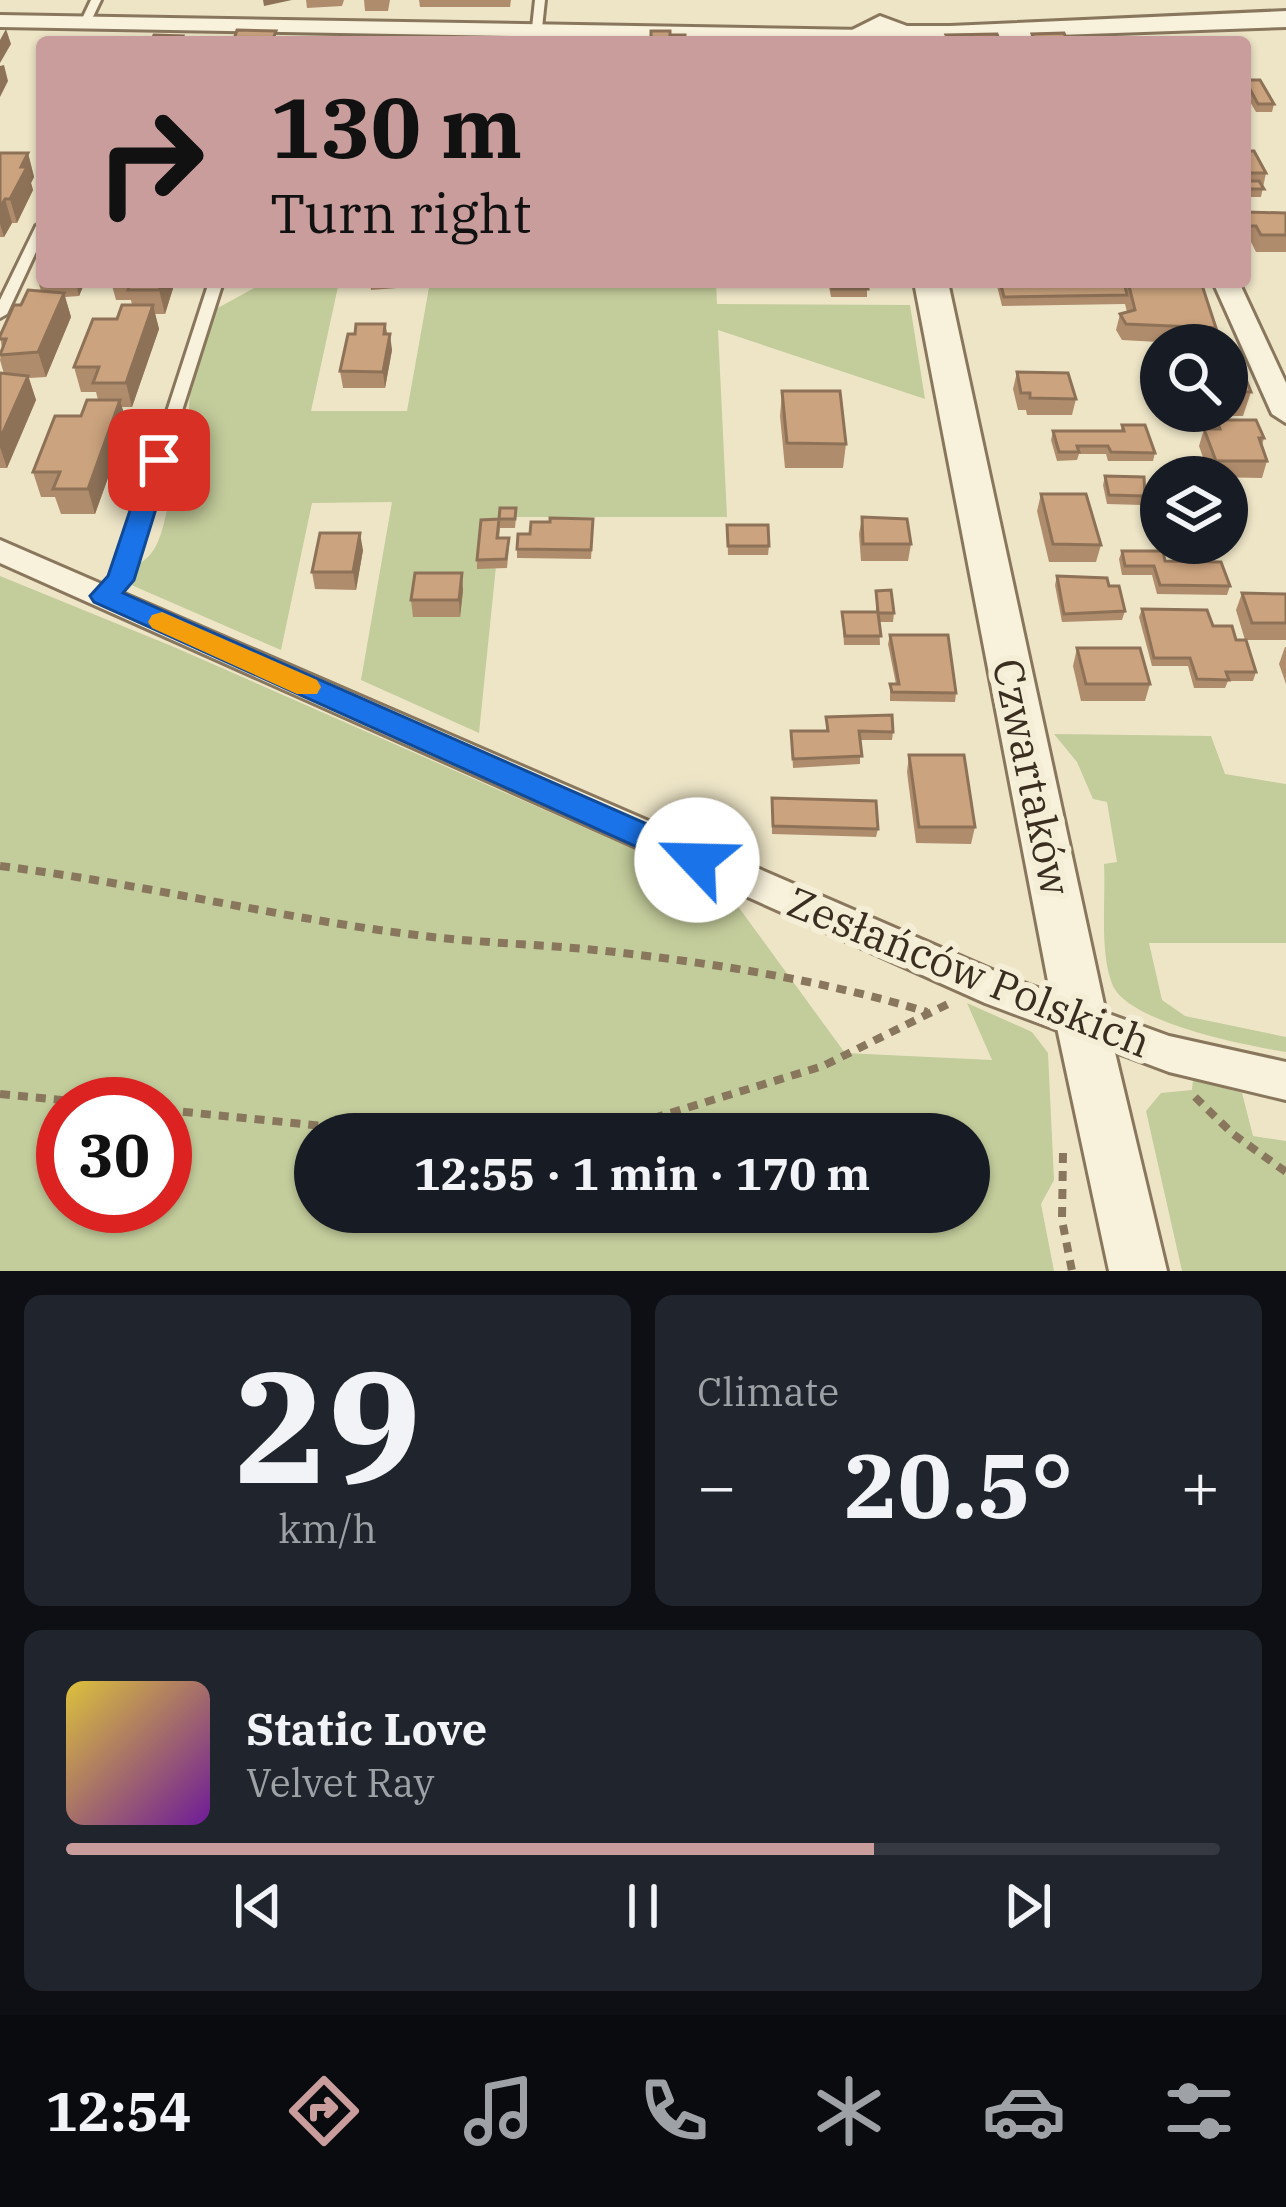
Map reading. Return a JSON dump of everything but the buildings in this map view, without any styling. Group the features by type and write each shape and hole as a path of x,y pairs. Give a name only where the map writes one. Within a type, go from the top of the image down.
{"street":[{"path":"0,21 410,34 537,28 1113,36 1286,19"},
{"name":"Czwartaków","path":"932,288 1082,1023 1138,1271"},
{"path":"1229,288 1286,415"},
{"name":"Zesłańców Polskich","path":"0,551 740,879 1082,1023 1179,1057 1286,1081"}],"lane":[{"path":"86,21 97,0"},
{"path":"537,28 540,0"},
{"path":"0,314 36,239"},
{"path":"104,596 120,580 214,288"}],"path":[{"path":"0,866 96,878 265,913 433,937 624,953 871,995 927,1012"},
{"path":"671,1113 824,1066 927,1012 968,998"},
{"path":"1180,1082 1233,1134 1286,1172"},
{"path":"0,1094 36,1097"},
{"path":"192,1113 294,1123"},
{"path":"1063,1149 1062,1220 1072,1271"}],"green space":[{"path":"254,288 338,288 311,411 407,411 429,288 716,288 717,304 910,305 925,399 718,330 727,517 501,517 479,733 361,680 392,502 312,503 281,650 129,584 135,565 151,553 161,534 172,490 160,485 173,441 188,425 190,389 214,310"},
{"path":"0,576 174,647 726,890 845,1053 992,1060 967,1003 1032,1032 1048,1053 1054,1180 1041,1204 1054,1271 0,1271"},
{"path":"1054,734 1211,736 1225,774 1286,784 1286,943 1149,943 1162,1000 1185,1016 1286,1037 1286,1052 1165,1022 1124,999 1113,986 1105,942 1104,864 1117,862 1107,802 1093,799 1077,762"},
{"path":"1193,1079 1242,1093 1253,1136 1286,1141 1286,1271 1182,1271 1146,1111 1161,1093 1192,1090"}],"slow traffic":[{"path":"162,622 307,687"}],"route":[{"path":"159,460 120,580 104,596 697,860"}]}
